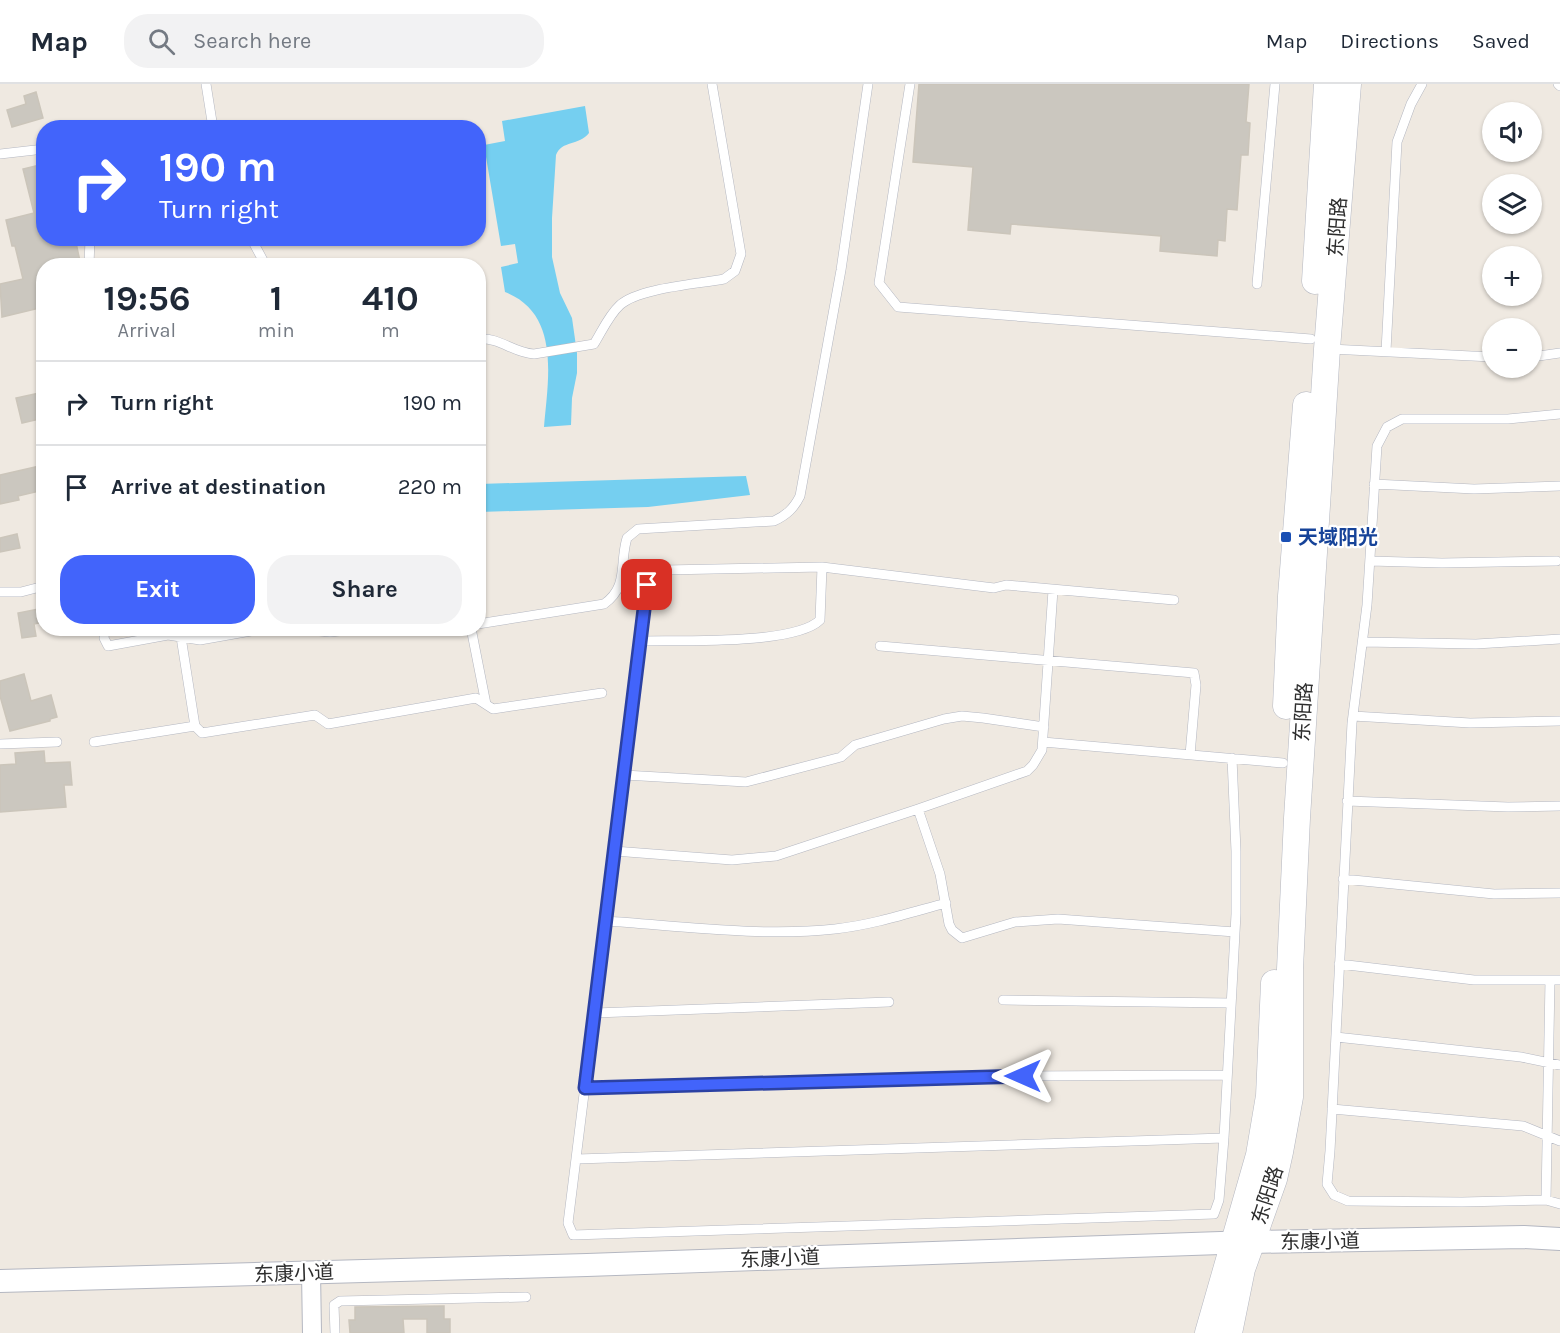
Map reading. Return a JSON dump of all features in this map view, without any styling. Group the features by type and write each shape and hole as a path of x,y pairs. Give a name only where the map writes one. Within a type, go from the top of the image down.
{"main road":[{"name":"东阳路","path":"1208,1333 1242,1243 1274,1179 1290,1097 1290,969 1319,344 1327,84"},
{"name":"东阳路","path":"1229,1333 1242,1243 1269,1096 1291,596 1348,84"}],"street":[{"name":"东康小道","path":"0,1281 1242,1243 1524,1237 1560,1239"},
{"path":"311,1272 312,1330"}],"lane":[{"path":"206,84 212,120"},
{"path":"486,339 496,340 517,351 534,354 594,344 615,309 628,298 643,293 724,279 738,265 741,254 712,84"},
{"path":"486,623 604,604 620,586 627,538 638,529 774,520 790,512 796,504 800,496 842,270 868,84"},
{"path":"910,84 879,283 898,307 1386,351 1482,356"},
{"path":"1257,284 1275,84"},
{"path":"1386,351 1397,142 1422,84"},
{"path":"0,154 36,150"},
{"path":"1542,355 1560,352"},
{"path":"1560,414 1508,419 1402,419 1387,427 1379,439 1363,642 1353,716 1347,801 1327,1184 1330,1190 1341,1199 1348,1201 1546,1200 1560,1204"},
{"path":"1374,484 1474,489 1560,486"},
{"path":"1370,561 1465,563 1557,561"},
{"path":"1174,600 1006,585 994,588 822,567 665,570 658,572 649,580 568,1223 573,1235 1214,1214 1219,1200 1224,1138 1235,932 1236,862 1232,758"},
{"path":"640,641 777,637 813,627 820,620 822,567"},
{"path":"0,592 21,592 36,588"},
{"path":"614,851 732,860 761,859 776,856 1027,771 1038,758 1042,742 1053,590"},
{"path":"104,636 108,646 163,636"},
{"path":"174,636 200,640 223,636"},
{"path":"473,636 486,704"},
{"path":"181,637 195,726 202,733 315,715 328,724 476,698 493,708 602,693"},
{"path":"1363,642 1487,644 1560,639"},
{"path":"880,646 1194,673 1196,685 1190,755"},
{"path":"624,775 746,782 841,757 855,745 944,719 962,716 1044,727"},
{"path":"1353,716 1470,723 1560,721"},
{"path":"94,742 195,726"},
{"path":"0,744 57,741"},
{"path":"1042,742 1283,763"},
{"path":"1347,801 1508,807 1560,806"},
{"path":"918,809 940,874 949,924 952,930 962,938 1015,922 1058,919 1235,932"},
{"path":"1343,879 1484,893 1560,893"},
{"path":"606,921 769,932 833,929 862,925 946,903"},
{"path":"1339,964 1474,980 1555,980 1548,1063 1546,1200"},
{"path":"1003,1000 1231,1003"},
{"path":"595,1013 889,1002"},
{"path":"1336,1037 1521,1057 1560,1065"},
{"path":"585,1088 1001,1076 1227,1075"},
{"path":"1332,1109 1523,1126 1560,1141"},
{"path":"577,1159 1224,1138"},
{"path":"312,1330 335,1330 334,1305 340,1301 526,1297"}],"water":[{"path":"585,106 589,133 580,140 562,147 556,155 552,218 552,257 560,293 572,318 577,353 571,425 544,427 548,369 543,332 535,316 523,302 505,292 501,267 518,263 515,244 501,246 486,157 486,145 505,141 502,121"},
{"path":"746,476 750,495 648,507 486,512 486,484"}],"building":[{"path":"919,84 1249,84 1246,122 1250,123 1248,155 1241,155 1237,210 1227,209 1225,241 1218,240 1217,256 1160,251 1161,236 1011,224 1010,234 968,230 973,167 913,162"},
{"path":"36,92 43,118 12,127 7,110 26,104 24,96"},
{"path":"36,166 36,246 77,246 79,258 36,258 36,309 2,317 0,284 23,279 6,220 34,213 23,169"},
{"path":"36,394 36,420 22,423 16,398"},
{"path":"36,467 36,492 18,496 19,500 0,504 0,475"},
{"path":"17,534 20,548 0,552 0,538"},
{"path":"36,610 36,624 34,624 36,636 22,638 18,613"},
{"path":"24,674 31,701 51,695 57,717 50,721 10,731 0,696 0,681"},
{"path":"44,751 45,763 70,762 72,785 64,785 66,807 0,812 0,765 16,764 15,753"},
{"path":"444,1306 444,1319 450,1319 450,1333 427,1333 427,1319 403,1319 404,1333 350,1333 349,1320 355,1320 355,1307"}],"place":[{"name":"天域阳光","path":"1286,537"}],"route":[{"path":"647,585 585,1088 1023,1076"}]}
